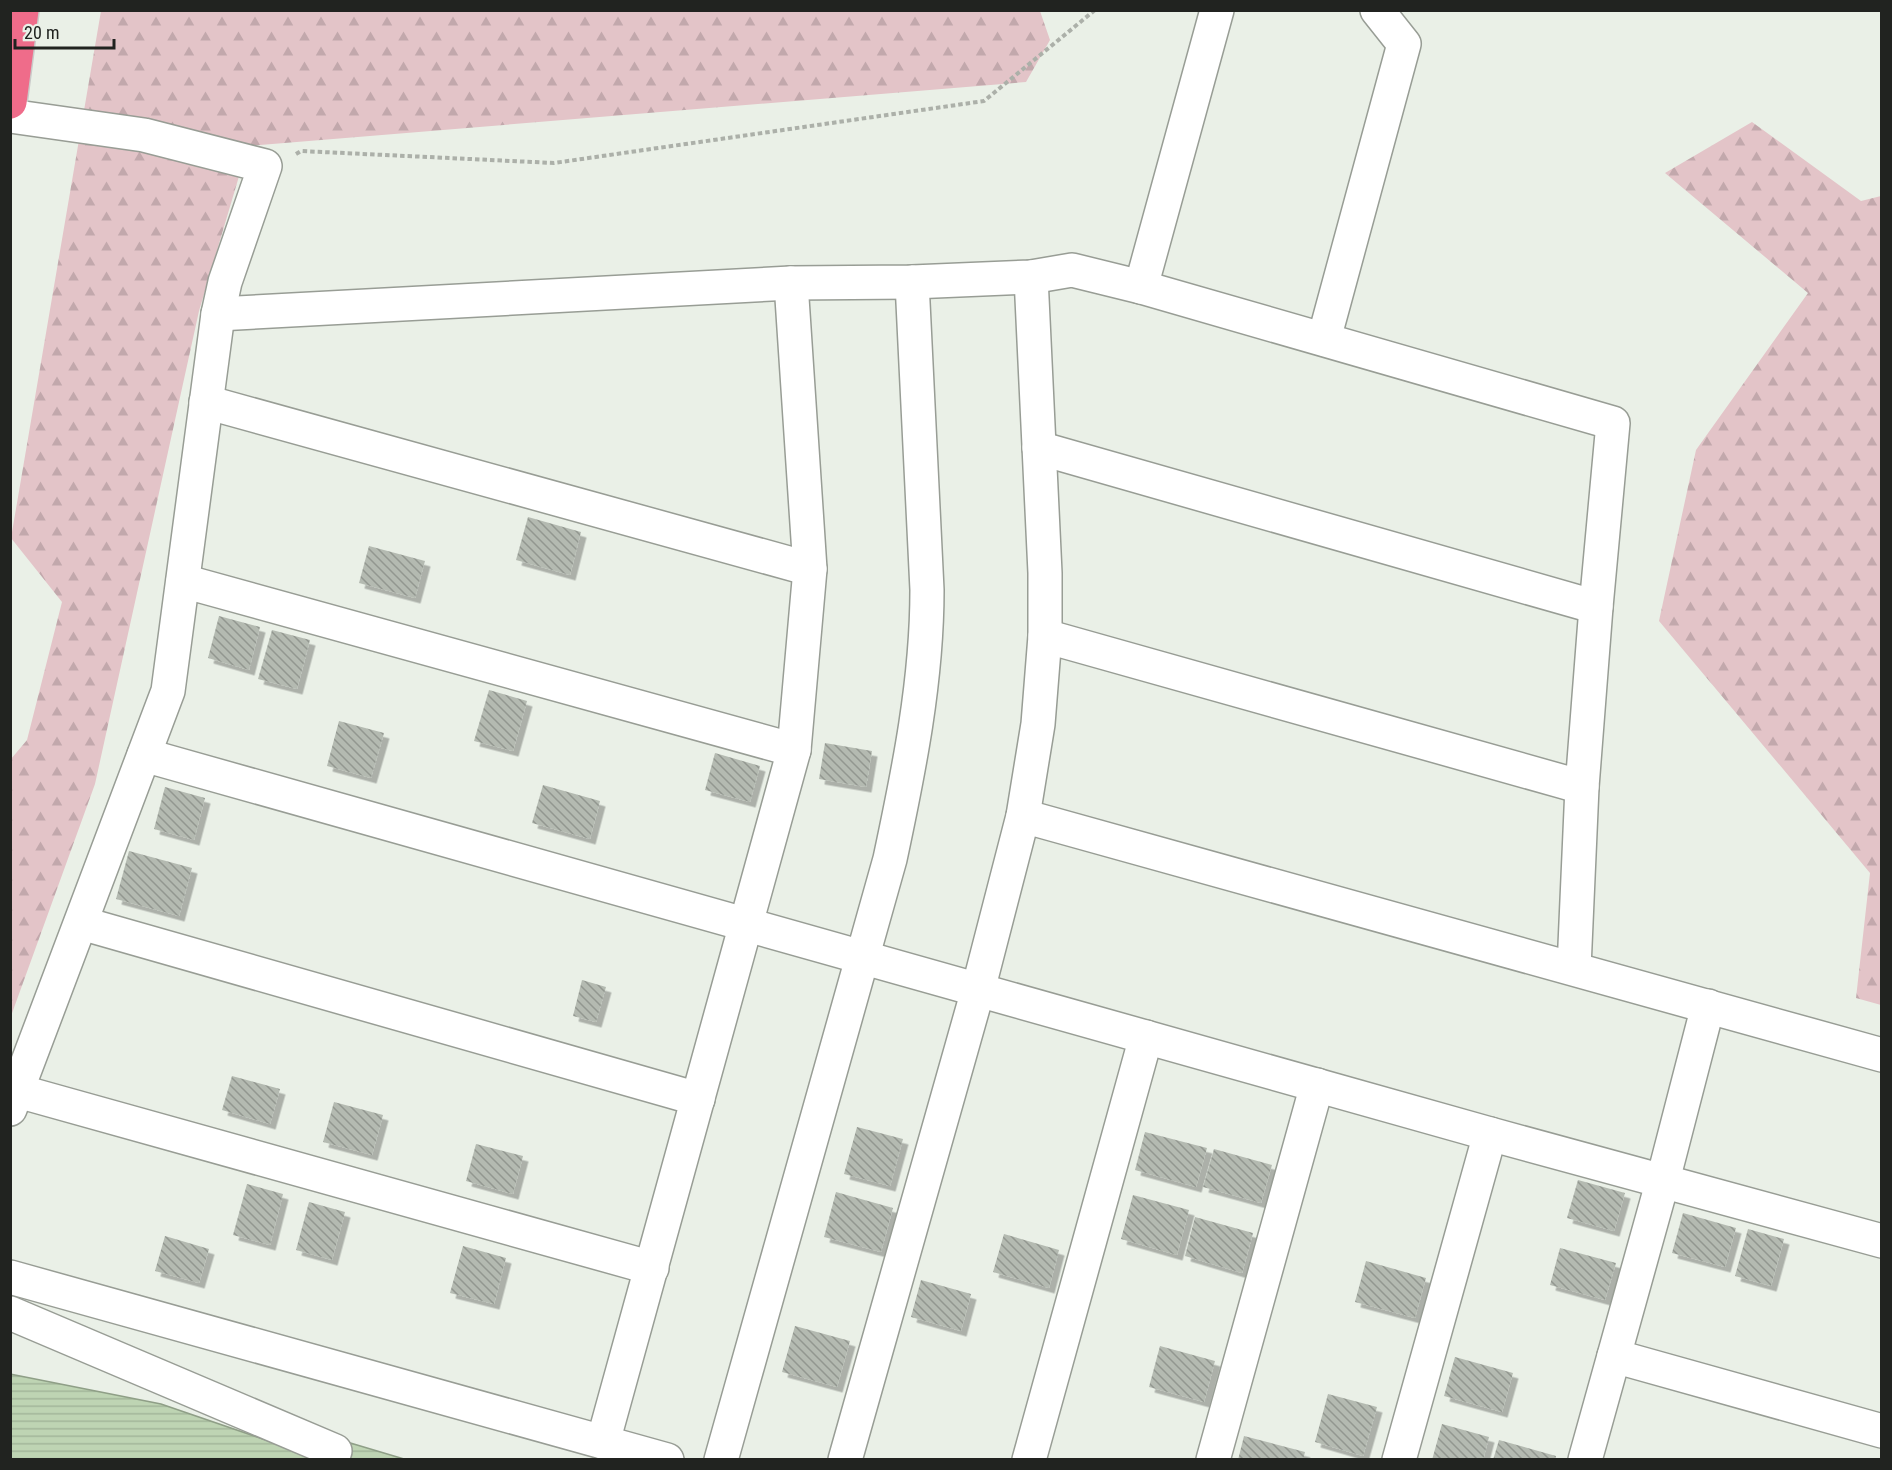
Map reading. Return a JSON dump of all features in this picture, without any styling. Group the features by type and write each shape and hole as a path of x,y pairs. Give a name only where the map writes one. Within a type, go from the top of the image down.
{"highway":[{"path":"10,102 22,10"}],"street":[{"path":"1141,287 1218,10"},
{"path":"1324,339 1404,44 1377,10"},
{"path":"10,116 144,135 264,166 225,282 218,314 168,691 14,1100 652,1268"},
{"path":"218,314 791,283 912,282 1031,277 1072,270 1141,287 1613,423 1582,787 1574,968"},
{"path":"845,1460 978,990 1023,816 1038,724 1045,636 1046,573 1031,277"},
{"path":"721,1460 890,859 909,770 927,636 927,590 912,282"},
{"path":"603,1442 794,750 810,569 791,283"},
{"path":"206,402 810,569"},
{"path":"1039,448 1596,607"},
{"path":"183,581 794,750"},
{"path":"1045,636 1582,787"},
{"path":"144,755 1490,1134 1881,1241"},
{"path":"1023,816 1881,1055"},
{"path":"81,923 698,1099"},
{"path":"1585,1460 1663,1180 1708,1006"},
{"path":"1029,1460 1146,1037"},
{"path":"1213,1460 1317,1085"},
{"path":"1399,1460 1490,1134"},
{"path":"10,1277 667,1460"},
{"path":"10,1313 335,1450"},
{"path":"1614,1356 1881,1431"}],"path":[{"path":"264,166 301,151 554,163 984,101 1095,10"}],"green space":[{"path":"101,11 1040,11 1050,40 1026,82 248,146 199,311 95,784 11,1016 11,759 27,740 62,602 11,538"},
{"path":"1752,122 1861,201 1881,196 1881,1005 1856,998 1870,873 1659,621 1696,450 1808,293 1665,173"}],"shaded area":[{"path":"10,1374 161,1404 321,1459 11,1459"},
{"path":"347,1442 404,1459 338,1460"}],"building":[{"path":"528,517 581,532 570,575 516,560"},
{"path":"369,546 425,561 415,598 359,583"},
{"path":"219,616 260,627 249,670 208,658"},
{"path":"272,630 310,640 297,689 258,679"},
{"path":"489,690 527,701 513,751 474,741"},
{"path":"339,721 384,733 371,778 327,766"},
{"path":"825,743 872,751 866,787 819,779"},
{"path":"715,753 760,766 750,802 705,790"},
{"path":"543,785 600,801 590,839 532,823"},
{"path":"165,787 205,798 194,840 154,829"},
{"path":"129,851 192,868 179,916 116,899"},
{"path":"582,980 606,987 596,1022 573,1016"},
{"path":"232,1076 280,1089 270,1124 222,1110"},
{"path":"334,1102 383,1115 372,1155 323,1142"},
{"path":"857,1127 903,1139 890,1186 844,1174"},
{"path":"1145,1132 1207,1148 1196,1187 1135,1170"},
{"path":"476,1144 523,1156 513,1194 466,1181"},
{"path":"1214,1149 1272,1165 1261,1203 1203,1187"},
{"path":"1578,1180 1625,1193 1614,1231 1567,1218"},
{"path":"247,1184 283,1194 270,1245 233,1235"},
{"path":"836,1192 893,1208 881,1252 824,1237"},
{"path":"1133,1195 1189,1210 1177,1255 1121,1239"},
{"path":"309,1202 345,1212 332,1260 296,1250"},
{"path":"1683,1213 1736,1228 1725,1267 1672,1253"},
{"path":"1195,1217 1253,1233 1242,1273 1185,1256"},
{"path":"1748,1229 1784,1239 1771,1286 1735,1276"},
{"path":"1004,1234 1059,1250 1049,1288 993,1272"},
{"path":"165,1236 209,1249 199,1283 155,1271"},
{"path":"463,1246 506,1258 494,1304 450,1293"},
{"path":"1560,1248 1616,1263 1605,1300 1550,1285"},
{"path":"1366,1261 1426,1278 1415,1318 1355,1302"},
{"path":"921,1280 971,1294 961,1331 911,1317"},
{"path":"795,1326 850,1341 837,1387 782,1372"},
{"path":"1160,1346 1215,1361 1204,1402 1149,1387"},
{"path":"1455,1357 1513,1373 1502,1412 1444,1396"},
{"path":"1328,1394 1377,1407 1363,1456 1315,1442"},
{"path":"1442,1424 1489,1437 1483,1460 1432,1460"},
{"path":"1244,1436 1305,1452 1303,1460 1238,1460"},
{"path":"1499,1440 1556,1456 1555,1460 1493,1460"}]}
